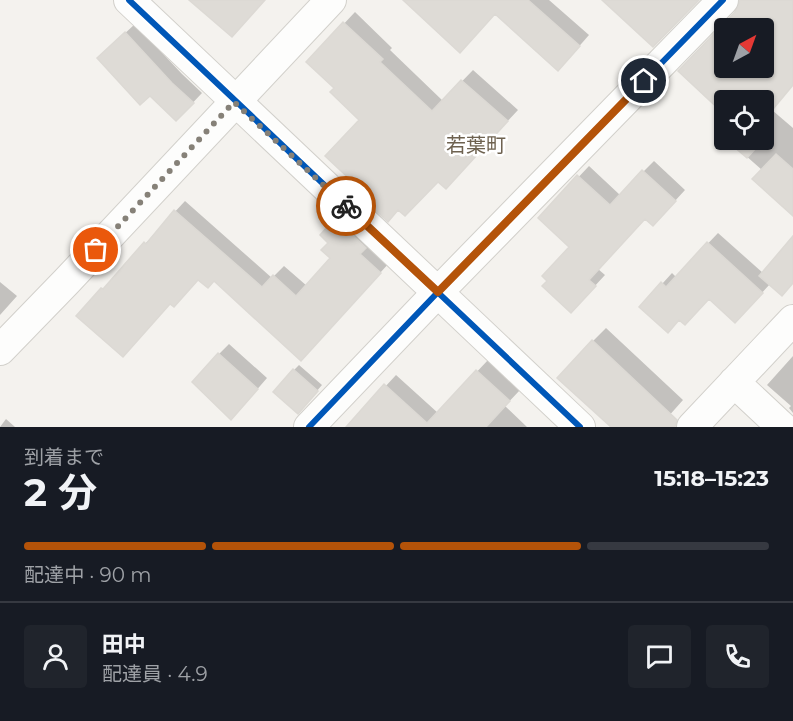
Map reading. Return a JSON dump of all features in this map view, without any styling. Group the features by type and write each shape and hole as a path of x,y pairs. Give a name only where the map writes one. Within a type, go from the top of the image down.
{"street":[{"path":"129,0 234,102 580,427"},
{"path":"0,350 331,0"},
{"path":"309,427 723,0"},
{"path":"692,427 793,320"},
{"path":"734,382 782,427"}],"building":[{"path":"189,0 265,0 232,37"},
{"path":"403,0 528,0 580,46 558,71 495,14 460,53"},
{"path":"602,0 699,0 653,47"},
{"path":"740,0 793,0 793,85 774,108 774,90 714,90 714,105 678,71 714,34 714,78 774,78 774,18 729,18 735,12"},
{"path":"343,22 383,59 380,62 432,111 461,80 508,121 446,189 438,182 405,216 398,210 388,222 357,192 355,188 357,186 325,156 359,120 330,92 334,88 306,62"},
{"path":"125,32 172,83 194,103 176,121 150,96 140,105 97,58"},
{"path":"738,150 754,150 747,158"},
{"path":"776,154 793,169 793,216 752,179"},
{"path":"642,170 676,201 653,226 645,219 589,280 596,286 571,313 542,286 547,281 542,276 569,247 538,218 577,175 610,205"},
{"path":"174,210 262,287 273,275 296,296 330,258 321,250 328,243 320,235 335,218 366,248 360,254 381,273 301,361 214,281 208,288 198,280 174,307 170,304 123,357 76,316 144,242 146,244"},
{"path":"793,236 793,283 782,296 759,276"},
{"path":"707,242 763,293 735,323 709,299 685,325 679,320 668,333 639,307 661,282 666,287"},
{"path":"592,340 677,420 675,427 611,427 557,378"},
{"path":"218,353 258,389 231,420 192,382"},
{"path":"293,369 318,391 298,414 273,392"},
{"path":"476,370 510,401 486,427 346,427 384,384 427,423"}],"cycle path":[{"path":"129,0 580,427"},
{"path":"309,427 723,0"}],"way so far":[{"path":"96,250 234,102 346,206"}],"district":[{"name":"若葉町","path":"476,145"}],"route":[{"path":"346,206 438,292 644,81"}]}
